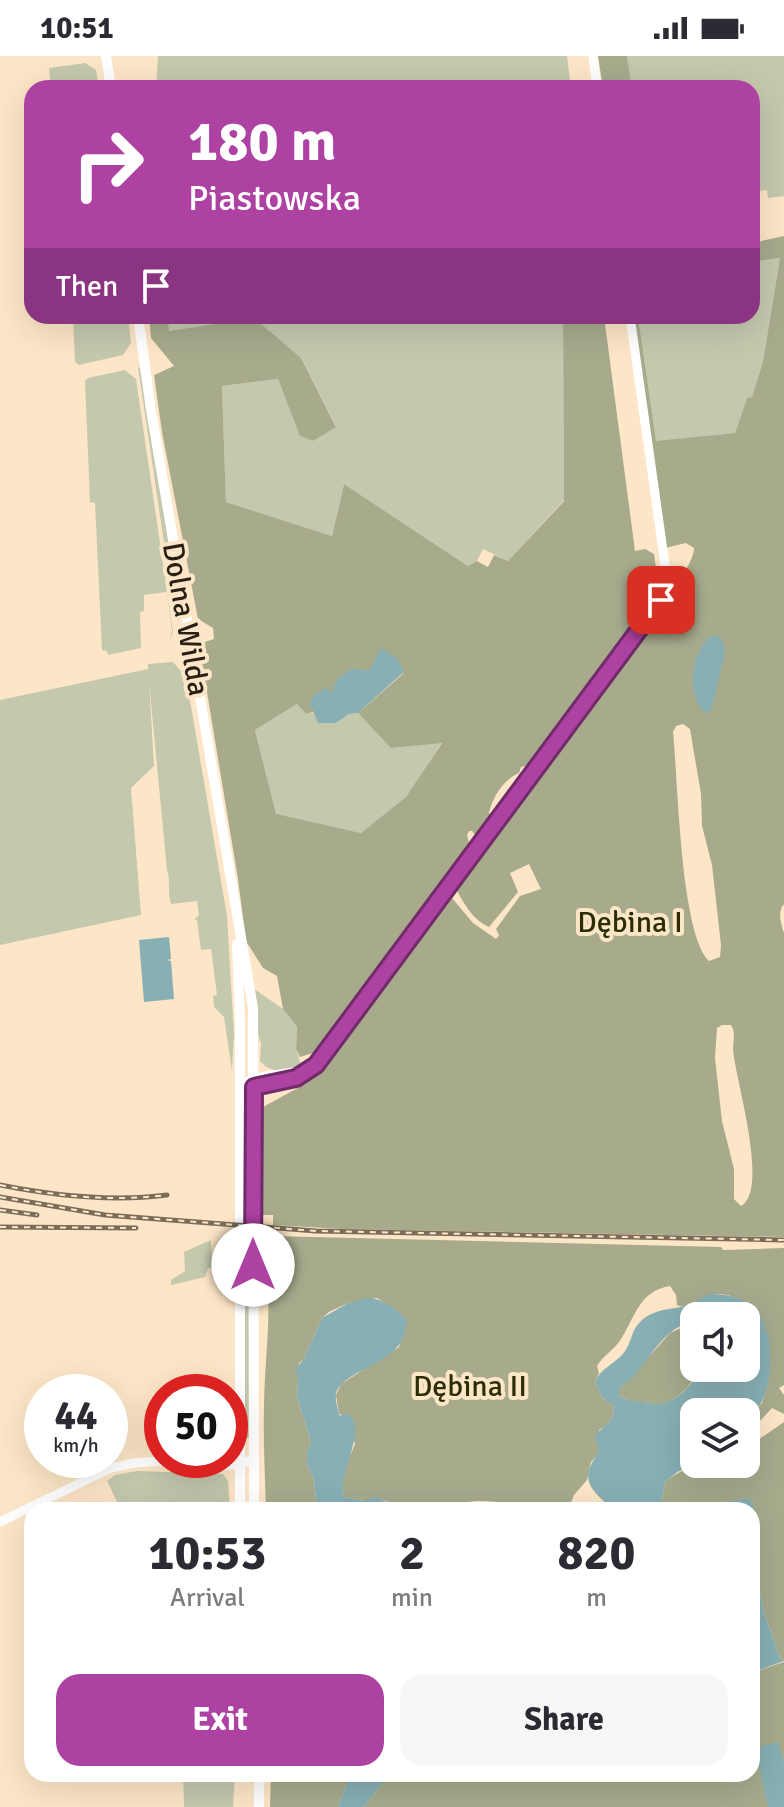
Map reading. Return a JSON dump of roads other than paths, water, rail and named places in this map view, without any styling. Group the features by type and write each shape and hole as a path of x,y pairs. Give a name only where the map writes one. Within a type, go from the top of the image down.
{"main road":[{"path":"106,56 110,80"},
{"name":"Dolna Wilda","path":"139,324 253,1008 254,1502"},
{"name":"Dolna Wilda","path":"237,922 241,1087 237,1374"},
{"name":"Dolna Wilda","path":"238,1478 239,1502"},
{"path":"259,1782 259,1807"}],"street":[{"path":"593,56 596,80"},
{"path":"241,1087 254,1082 296,1078 313,1068 661,600 666,572 631,324"},
{"path":"248,1459 253,1459"},
{"path":"41,1502 111,1468 144,1462"},
{"path":"0,1522 24,1510"}],"water":[{"path":"718,636 725,653 711,711 705,713 695,695 693,674 703,645 709,637"},
{"path":"381,648 397,658 404,672 358,713 349,714 336,723 318,723 310,703 314,695 327,688 333,693 336,680 351,669 370,670"},
{"path":"169,937 171,959 167,960 171,961 174,999 144,1002 139,940"},
{"path":"710,1294 746,1302 695,1302"},
{"path":"373,1298 406,1318 405,1334 398,1346 349,1378 336,1395 340,1416 344,1413 352,1418 355,1426 343,1487 344,1497 364,1501 376,1497 387,1502 316,1502 314,1480 307,1464 311,1441 297,1398 298,1377 295,1369 304,1359 322,1318 348,1303"},
{"path":"680,1307 680,1327 666,1336 619,1390 619,1395 631,1401 656,1404 670,1401 692,1382 760,1382 760,1316 770,1354 766,1391 760,1404 760,1398 680,1398 680,1471 665,1482 662,1500 605,1502 594,1491 588,1478 592,1462 599,1452 595,1436 611,1419 614,1410 613,1405 602,1398 595,1381 622,1355 637,1326 650,1314"},
{"path":"745,1499 752,1502 731,1502"},
{"path":"760,1592 780,1658 784,1661 760,1670"},
{"path":"778,1742 784,1762 784,1807 768,1807 760,1771 760,1747"},
{"path":"383,1782 364,1807 338,1807 347,1783"}],"railway":[{"path":"0,1185 83,1197 167,1195"},
{"path":"0,1197 105,1215 316,1231 784,1240"},
{"path":"0,1210 37,1215"},
{"path":"0,1227 136,1228"}],"park label":[{"name":"Dębina I","path":"630,922"},
{"name":"Dębina II","path":"470,1386"}]}
